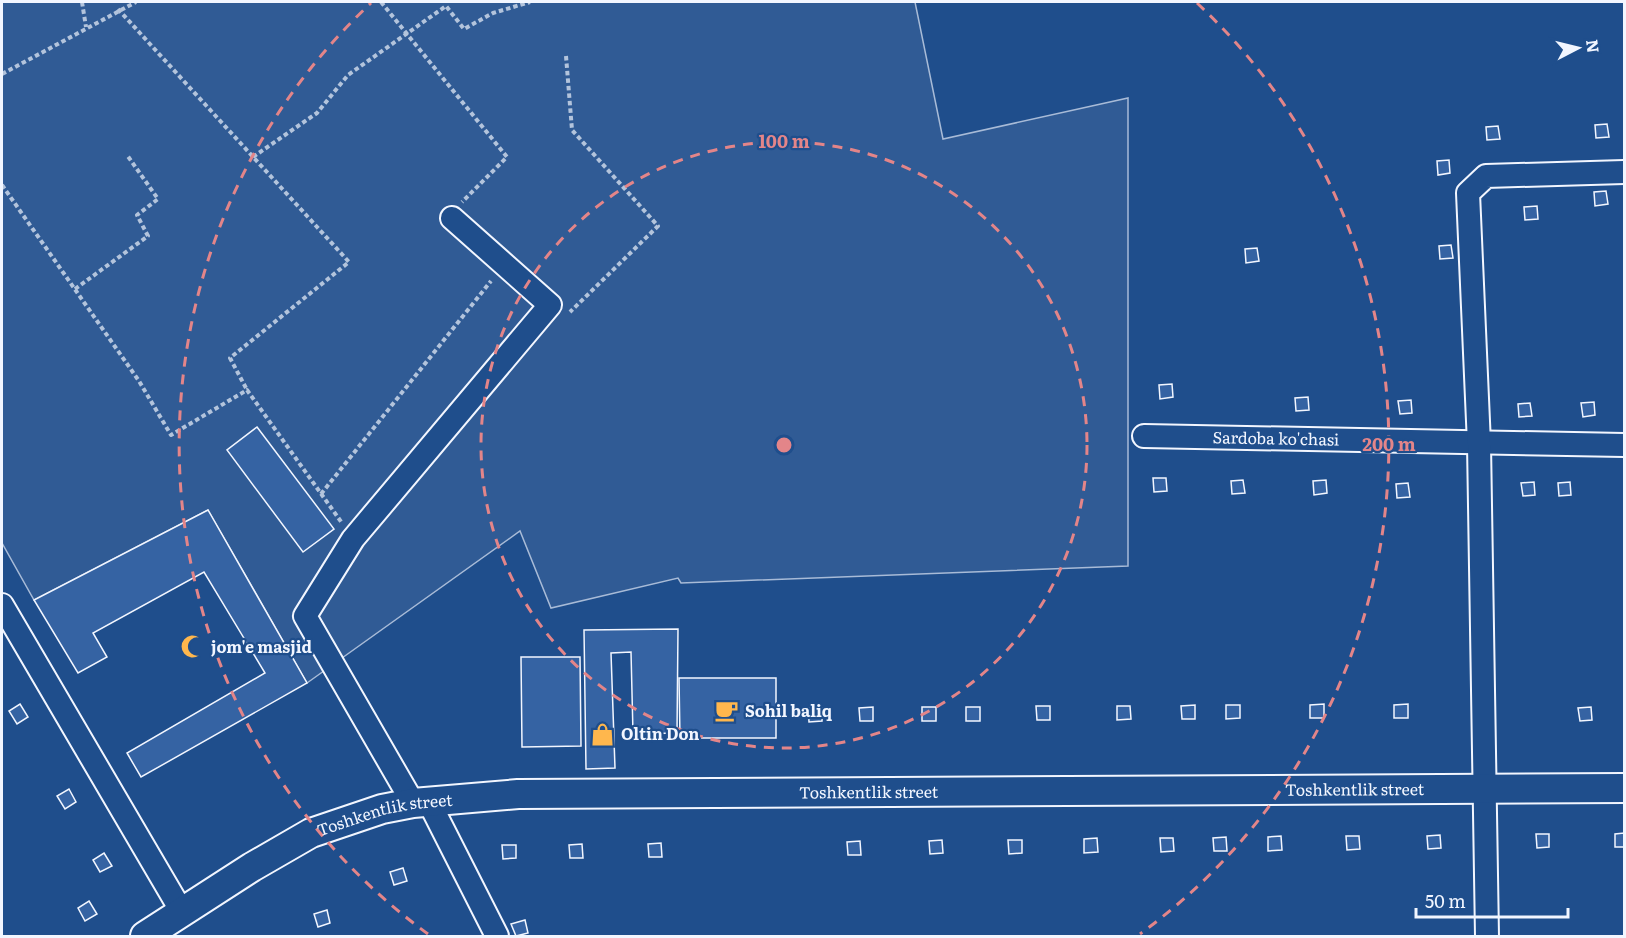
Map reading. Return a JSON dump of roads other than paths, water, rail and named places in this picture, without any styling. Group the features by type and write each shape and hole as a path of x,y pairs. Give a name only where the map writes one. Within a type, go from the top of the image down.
{"main road":[{"name":"Toshkentlik street","path":"145,936 311,833 382,809 420,802 518,794 1624,788"}],"street":[{"path":"1487,936 1479,444 1468,193 1486,176 1624,172"},
{"path":"452,218 550,305 353,539 305,616 420,802 497,936"},
{"name":"Sardoba ko'chasi","path":"1144,436 1624,446"},
{"path":"2,605 182,912"}],"place":[{"name":"jom'e masjid","path":"193,647"},
{"name":"Sohil baliq","path":"727,711"},
{"name":"Oltin Don","path":"603,734"}]}
